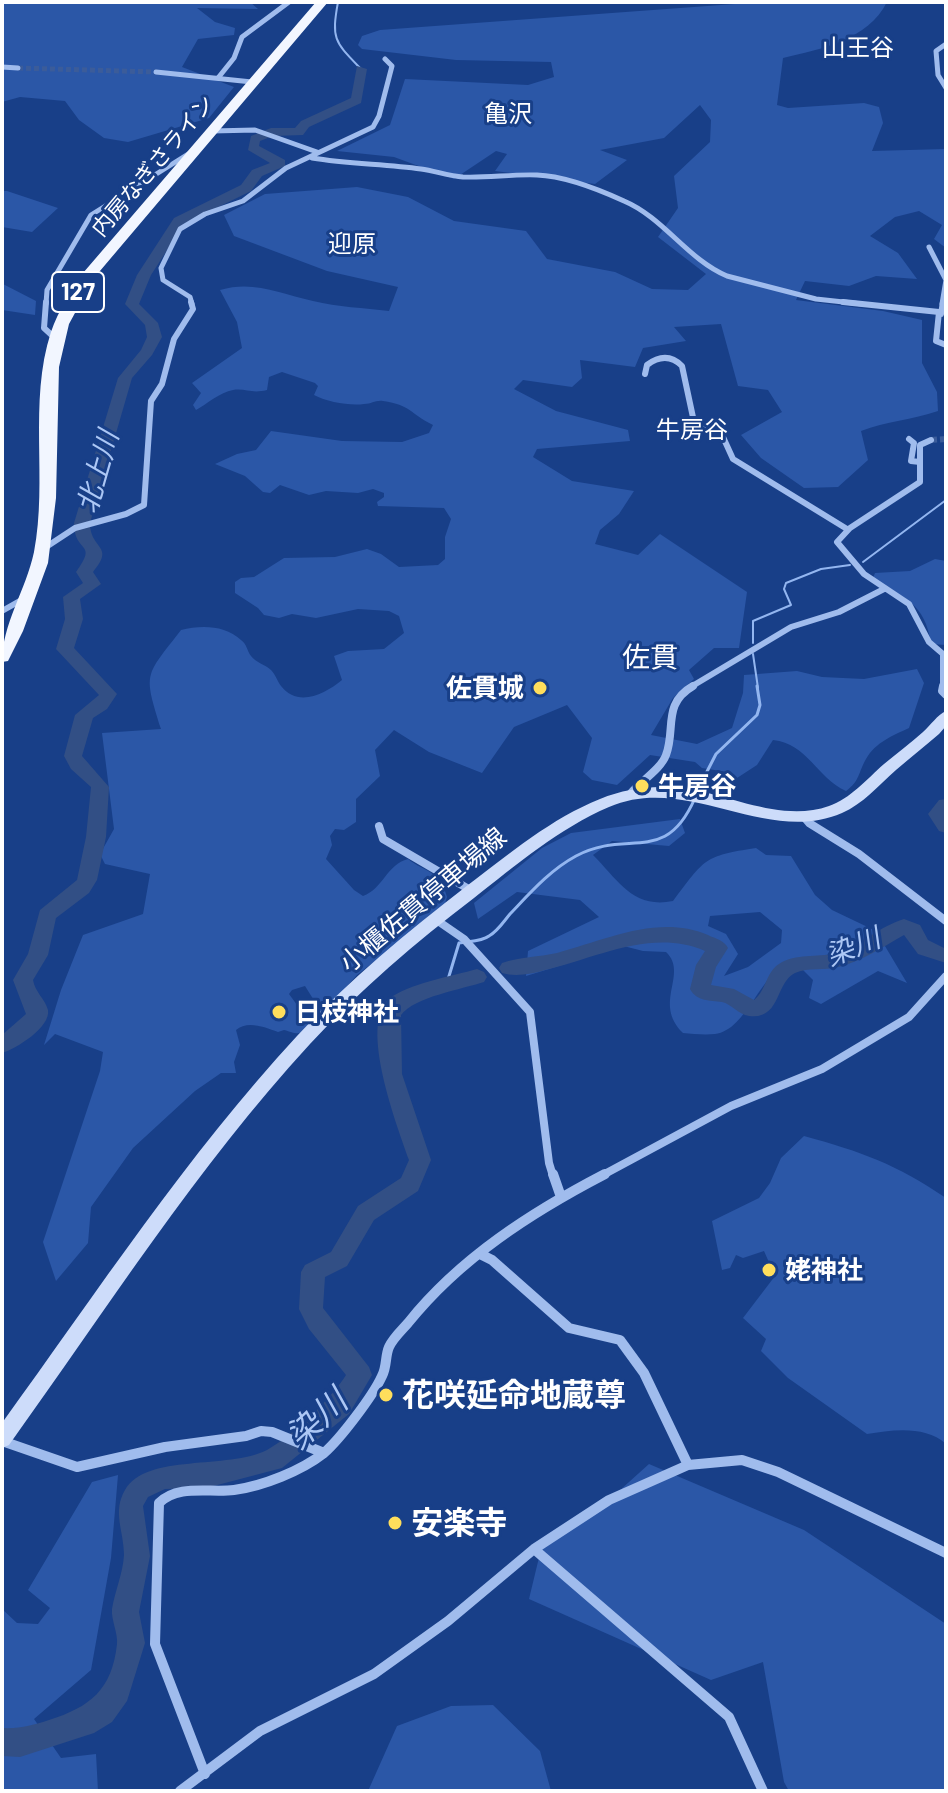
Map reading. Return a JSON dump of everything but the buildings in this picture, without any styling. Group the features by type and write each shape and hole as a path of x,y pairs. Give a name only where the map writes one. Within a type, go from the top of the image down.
{"highway":[{"name":"内房なぎさライン","path":"2,657 29,597 43,549 50,386 56,339 70,306 88,276 322,2"}],"main road":[{"name":"小櫃佐貫停車場線","path":"2,1440 125,1268 286,1059 365,979 531,844 609,800 657,789 780,814 803,816 833,811 856,796 946,716"}],"street":[{"path":"218,78 234,58 242,37 286,3"},
{"path":"946,44 936,51 938,75 946,88"},
{"path":"43,549 75,528 144,505 151,401 162,384 174,339 193,309 190,297 163,280 161,268 180,229 243,201 286,168 373,127 379,116 392,66 385,59"},
{"path":"2,67 18,68"},
{"path":"156,72 252,82"},
{"path":"212,131 262,132 317,152"},
{"path":"56,339 44,328 47,290 91,215 185,154 197,150"},
{"path":"312,158 346,164 420,169 461,177 540,175 561,180 623,200 646,212 713,270 736,279 816,299 878,304 941,314"},
{"path":"929,247 946,280 934,336 936,341 946,345"},
{"path":"645,374 647,365 653,360 666,357 677,360 682,366 698,426 723,437 733,459 847,529"},
{"path":"909,439 914,443 911,461 920,462"},
{"path":"931,440 920,445 920,482 863,522 847,529 837,542 864,574 909,604 929,642 943,654 945,679 942,691 946,695"},
{"path":"631,793 667,753 670,716 683,692 791,627 839,612 884,589"},
{"path":"2,611 11,603 29,597"},
{"path":"803,816 809,823 859,854 946,921"},
{"path":"379,826 383,839 472,891"},
{"path":"435,919 453,927 485,964 516,992 530,1012 549,1163 561,1197"},
{"path":"205,1774 155,1644 159,1503 167,1495 179,1492 235,1490 292,1471 320,1452 372,1395 384,1373 389,1347 450,1274 561,1197 731,1106 822,1069 909,1017 946,976"},
{"path":"480,1254 492,1260 569,1328 620,1340 644,1373 688,1465"},
{"path":"2,1440 77,1467 165,1447 272,1432 320,1452"},
{"path":"180,1791 260,1731 374,1674 448,1621 534,1549 609,1500 688,1465 742,1460 778,1472 946,1553"},
{"path":"534,1549 729,1717 763,1791"}],"shaded area":[{"path":"2,2 250,2 258,9 197,8 215,22 235,28 234,35 198,39 182,67 234,87 209,118 128,142 104,138 79,120 65,101 20,97 2,102"},
{"path":"762,2 887,2 879,15 856,34 828,46 783,58 777,105 788,108 864,103 879,107 883,123 872,151 946,149 946,248 934,239 942,225 919,211 895,217 870,236 898,253 917,279 876,276 849,286 805,281 796,300 883,311 922,320 922,363 937,392 938,411 861,431 868,460 838,487 804,488 761,458 741,435 782,412 768,390 738,386 721,324 674,327 686,341 643,348 635,367 580,360 582,378 572,387 523,380 514,389 556,411 628,430 630,441 537,449 533,457 572,481 634,491 619,514 600,530 595,544 638,555 660,534 747,592 739,648 714,648 689,670 694,679 673,698 651,735 697,744 732,728 743,693 744,675 797,671 822,677 864,679 917,669 924,683 909,728 875,748 846,791 827,778 804,754 773,740 757,765 737,778 727,772 702,768 695,762 650,755 617,785 592,780 583,772 592,738 567,705 514,727 482,773 429,752 394,730 375,750 380,776 356,799 356,822 344,830 335,829 330,836 332,845 326,859 363,896 376,888 395,866 408,859 432,873 440,882 447,897 444,907 357,975 319,1018 313,1017 311,1008 315,1002 305,986 292,990 289,994 300,1009 307,1011 309,1029 299,1033 278,1032 245,1025 236,1030 240,1045 234,1062 236,1073 221,1073 195,1091 133,1148 91,1207 88,1243 56,1281 43,1242 100,1071 103,1052 55,1034 44,1045 83,935 143,914 150,874 105,864 100,854 114,829 102,733 161,729 151,696 151,675 160,657 181,630 197,627 228,631 245,643 253,658 271,670 288,693 303,697 320,694 342,680 334,656 348,651 384,649 404,633 399,616 389,611 358,609 316,618 292,614 279,618 264,615 235,593 235,582 241,578 254,577 284,558 335,557 367,549 381,554 399,567 438,565 445,559 445,537 451,519 444,508 378,506 377,502 384,497 384,493 373,489 358,493 326,491 309,495 280,485 270,493 263,492 245,476 215,464 256,450 271,431 342,441 402,442 429,433 433,425 405,407 392,403 352,404 325,400 314,395 318,386 315,383 282,372 269,377 267,390 228,391 196,410 193,405 201,393 192,383 242,348 237,322 220,290 256,287 322,303 389,311 398,287 327,271 234,236 224,215 265,194 357,187 408,197 454,221 526,231 547,259 615,272 652,289 688,290 706,274 658,237 678,208 674,176 710,142 711,120 700,105 664,138 600,150 627,160 595,184 495,171 507,154 496,151 454,179 394,157 337,151 390,125 405,79 528,85 554,77 551,62 456,60 362,49 358,45 362,36 380,30"},
{"path":"2,191 58,208 32,232 2,227"},
{"path":"2,273 3,284 36,301 35,315 2,310"},
{"path":"935,559 946,561 946,645 931,644 918,610 873,578 875,573 910,571"},
{"path":"680,819 685,833 669,846 612,841 593,855 628,891 647,901 673,901 699,868 715,857 756,848 766,855 791,856 815,895 832,910 876,931 907,983 878,971 821,1004 809,998 813,980 793,960 772,976 736,1022 715,1034 703,1034 683,1033 674,1022 670,1000 674,970 666,952 643,951 600,940 575,961 526,976 528,951 599,917 580,900 517,892 478,919 474,903 542,848 571,833","holes":["760,912 782,930 781,943 748,967 724,976 738,954 726,934 708,926 710,916"]},
{"path":"804,1136 878,1160 946,1198 946,1444 918,1431 867,1434 788,1378 761,1351 766,1339 743,1318 775,1276 764,1251 743,1258 736,1255 730,1268 722,1270 712,1221 759,1198 770,1183 781,1158"},
{"path":"649,1464 804,1530 946,1624 946,1791 789,1791 784,1782 763,1662 711,1680 529,1599 542,1545 609,1500"},
{"path":"118,1475 111,1558 91,1670 34,1719 61,1758 96,1754 98,1791 2,1791 2,1609 17,1623 38,1624 50,1608 28,1590 92,1482"},
{"path":"493,1705 540,1751 551,1791 368,1791 397,1726 451,1706"}],"waterway":[{"path":"338,2 337,40 361,69"},
{"name":"北上川","path":"2,1045 23,1032 37,1016 37,1009 23,980 38,955 47,915 82,888 87,880 96,837 100,787 73,756 84,715 101,705 108,694 65,649 74,619 72,597 93,584 84,572 96,558 96,552 82,535 82,523 125,378 147,352 155,337 151,323 132,304 144,275 179,221 246,188 257,173 280,163 252,147 255,139 271,132 299,132 305,124 357,100 361,69"},
{"path":"863,562 946,500"},
{"path":"753,643 753,621 791,605 784,589 786,583 821,569 850,565"},
{"path":"753,654 758,688"},
{"path":"697,791 716,754 757,715 760,705 757,686"},
{"path":"446,986 459,943 492,934 558,868 595,848 658,839 671,832 683,819 695,798"},
{"name":"染川","path":"946,805 938,814 946,826"},
{"name":"染川","path":"509,968 561,959 641,936 667,934 693,937 718,948 706,965 700,989 713,995 727,994 743,1006 754,1008 766,1002 778,977 788,968 837,960 904,926 913,930 925,949 946,956"},
{"name":"染川","path":"2,1742 20,1743 84,1723 102,1712 117,1691 131,1643 125,1612 137,1556 130,1505 139,1489 162,1477 206,1476 273,1460 340,1406 360,1375 311,1309 313,1272 339,1259 366,1213 410,1184 420,1160 391,1074 390,1013 397,1004 422,993 477,977"}],"tunnel":[{"path":"18,68 156,72"},
{"path":"931,440 946,439"}],"place":[{"name":"佐貫城","path":"540,688"},
{"name":"牛房谷","path":"642,786"},
{"name":"日枝神社","path":"279,1012"},
{"name":"姥神社","path":"769,1270"},
{"name":"花咲延命地蔵尊","path":"386,1395"},
{"name":"安楽寺","path":"395,1523"}],"district":[{"name":"山王谷","path":"858,48"},
{"name":"亀沢","path":"508,114"},
{"name":"迎原","path":"352,244"},
{"name":"牛房谷","path":"692,430"},
{"name":"佐貫","path":"650,658"}]}
